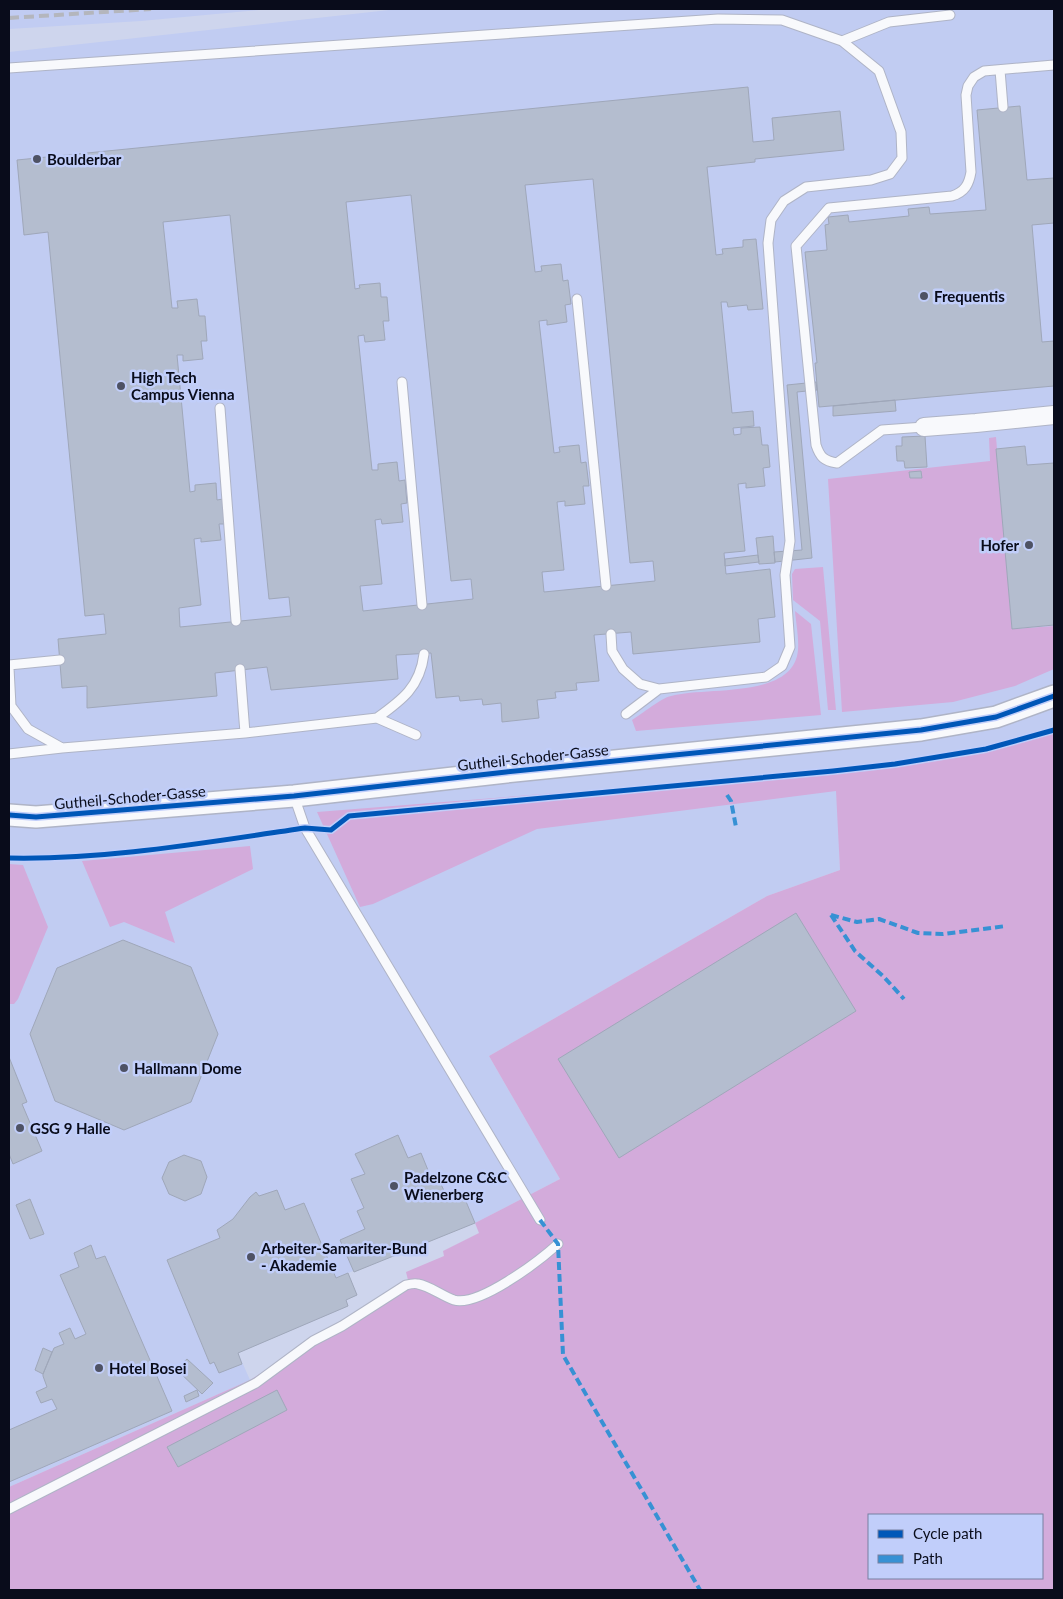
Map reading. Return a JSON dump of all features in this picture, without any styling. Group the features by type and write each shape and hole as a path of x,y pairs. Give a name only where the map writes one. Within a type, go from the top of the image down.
{"street":[{"path":"924,427 976,424 1054,415"},
{"name":"Gutheil-Schoder-Gasse","path":"9,815 36,817 294,796 506,772 921,730 996,717 1054,696"}],"lane":[{"path":"842,41 889,22 950,15"},
{"path":"9,68 718,18 782,20 842,41 879,71 901,132 902,158 890,174 871,180 806,187 784,201 769,226 769,253 790,541 785,575 790,647 782,666 766,677 658,689 640,684 623,669 612,651 611,634"},
{"path":"924,427 882,430 837,463 826,461 820,456 816,445 796,246 829,208 959,194 969,184 971,172 966,95 968,86 974,77 984,71 1054,65"},
{"path":"1000,70 1003,107"},
{"path":"576,299 606,586"},
{"path":"402,382 422,605"},
{"path":"220,408 236,621"},
{"path":"9,754 245,733 377,718 400,701 413,687 423,662 424,654"},
{"path":"60,660 9,666 10,707 28,729 62,748"},
{"path":"240,669 245,733"},
{"path":"626,714 658,689"},
{"path":"377,718 416,735"},
{"path":"294,796 305,828 540,1220"},
{"path":"9,1509 256,1383 313,1341 342,1326 406,1285 418,1284 454,1300 474,1299 520,1274 558,1244"}],"shaded area":[{"path":"9,9 269,9 141,21 9,29"},
{"path":"398,9 1054,9 1054,730 986,749 895,764 833,771 837,778 840,870 767,896 489,1056 560,1179 475,1223 348,1273 357,1295 346,1300 348,1306 238,1353 250,1380 9,1487 9,52"},
{"path":"996,437 1012,629 1054,626 1054,669 1015,686 953,702 842,712 828,479 990,461 989,438"},
{"path":"823,567 836,710 828,710 820,621 793,600 792,574 795,569"},
{"path":"795,611 811,624 821,715 636,731 632,720 667,697 686,693 746,688 765,684 781,677 793,666 798,650"},
{"path":"1054,730 1054,1590 9,1590 9,1487 250,1380 408,1280 406,1272 444,1256 443,1251 479,1233 475,1223 560,1179 489,1056 767,896 840,870 836,791 537,829 373,904 360,907 317,812 833,771 895,764 986,749"},
{"path":"250,846 253,869 165,912 175,943 124,922 110,927 82,861"},
{"path":"9,864 23,865 48,927 18,999 14,1004 10,1004"}],"building":[{"name":"High Tech Campus Vienna","path":"748,87 753,142 774,140 772,118 840,111 844,150 755,159 755,162 707,167 716,255 723,254 722,249 743,247 743,240 756,239 763,309 748,310 747,305 728,307 727,302 721,302 732,413 753,411 754,426 733,428 734,435 741,434 741,428 760,427 762,445 768,445 770,467 763,468 765,486 746,488 746,483 738,484 745,551 724,553 726,574 770,569 775,617 758,619 760,642 633,654 631,632 594,635 599,681 576,683 577,690 555,692 556,698 537,700 539,718 502,722 501,703 483,705 482,699 460,701 459,696 436,698 431,653 396,655 398,679 271,690 267,667 215,673 217,696 87,708 87,686 62,688 58,639 106,634 104,614 85,616 48,232 24,235 17,160","holes":["593,179 630,563 653,561 655,581 544,592 542,572 564,570 557,502 565,501 565,506 585,504 583,486 589,486 586,462 581,463 579,445 559,447 560,452 554,453 539,321 547,320 547,325 567,322 565,305 571,304 568,280 563,281 561,264 541,266 542,271 535,272 525,185","411,195 451,581 471,579 473,599 363,611 360,586 382,584 375,520 381,519 382,524 403,522 401,504 407,503 405,480 399,481 397,462 378,464 378,470 372,470 358,336 364,335 365,342 385,340 383,321 389,321 387,297 381,297 380,283 359,285 360,288 355,289 346,202","230,215 269,599 289,597 291,616 180,627 179,608 201,605 194,539 201,538 201,542 221,540 219,524 225,524 223,499 217,500 216,483 195,485 195,491 190,492 177,355 183,355 183,361 203,359 201,341 207,341 205,316 199,316 197,299 177,301 178,308 172,308 163,222"]},
{"name":"Frequentis","path":"1020,106 1027,180 1054,178 1054,223 1032,225 1042,342 1054,341 1054,386 819,407 815,363 817,363 805,252 827,250 825,225 829,224 828,217 848,215 849,222 909,216 908,209 929,207 930,214 986,210 977,110"},
{"path":"816,382 817,390 797,392 812,558 775,562 774,552 802,550 787,385"},
{"path":"895,400 896,411 833,416 833,406"},
{"path":"925,436 927,467 905,468 904,461 897,461 896,446 902,446 902,437"},
{"name":"Hofer","path":"1025,446 1027,465 1054,463 1054,625 1012,629 996,449"},
{"path":"921,471 922,478 910,478 909,472"},
{"path":"773,536 775,563 759,564 756,538"},
{"path":"758,555 759,562 725,566 725,559"},
{"path":"796,913 856,1011 619,1158 558,1059"},
{"name":"Hallmann Dome","path":"123,940 191,967 218,1034 191,1102 124,1130 55,1101 30,1034 57,968"},
{"name":"GSG 9 Halle","path":"9,1057 27,1102 22,1104 42,1151 13,1164 9,1154"},
{"path":"398,1135 408,1158 421,1153 432,1180 438,1178 447,1197 462,1192 475,1223 354,1272 340,1240 365,1229 357,1211 364,1208 351,1179 365,1174 355,1154"},
{"path":"184,1155 201,1161 207,1177 201,1194 185,1201 169,1194 162,1178 169,1162"},
{"path":"277,1190 285,1210 304,1203 336,1278 348,1273 357,1295 346,1300 348,1306 238,1353 242,1364 219,1373 214,1362 210,1364 167,1260 220,1238 217,1230 233,1219 250,1197 256,1192 259,1196"},
{"path":"30,1199 44,1234 30,1239 16,1205"},
{"name":"Hotel Bosei","path":"91,1245 96,1259 105,1256 172,1411 9,1482 9,1430 57,1409 52,1399 41,1403 36,1392 47,1387 43,1374 54,1348 64,1344 59,1333 70,1328 75,1339 86,1334 60,1275 79,1267 74,1253"},
{"path":"43,1348 52,1352 43,1374 35,1370"},
{"path":"187,1359 213,1383 202,1394 176,1369"},
{"path":"197,1390 199,1396 186,1402 184,1396"},
{"path":"277,1390 287,1410 178,1467 167,1447"}],"railway":[{"path":"9,18 151,9"}],"marked path":[{"path":"727,795 731,801 736,827"},
{"path":"831,915 857,922 879,919 918,933 943,934 1006,926"},
{"path":"831,915 855,951 883,976 904,999"},
{"path":"540,1220 558,1244 563,1355 700,1590"}],"cycle path":[{"path":"9,815 36,817 294,796 506,772 921,730 996,717 1054,696"},
{"path":"9,858 46,858 120,853 305,828 331,830 349,816 895,764 986,749 1054,730"}],"place":[{"name":"Boulderbar","path":"37,159"},
{"name":"Frequentis","path":"924,296"},
{"name":"High Tech Campus Vienna","path":"121,386"},
{"name":"Hofer","path":"1029,545"},
{"name":"Hallmann Dome","path":"124,1068"},
{"name":"GSG 9 Halle","path":"20,1128"},
{"name":"Padelzone C&C Wienerberg","path":"394,1186"},
{"name":"Arbeiter-Samariter-Bund - Akademie","path":"251,1257"},
{"name":"Hotel Bosei","path":"99,1368"}]}
